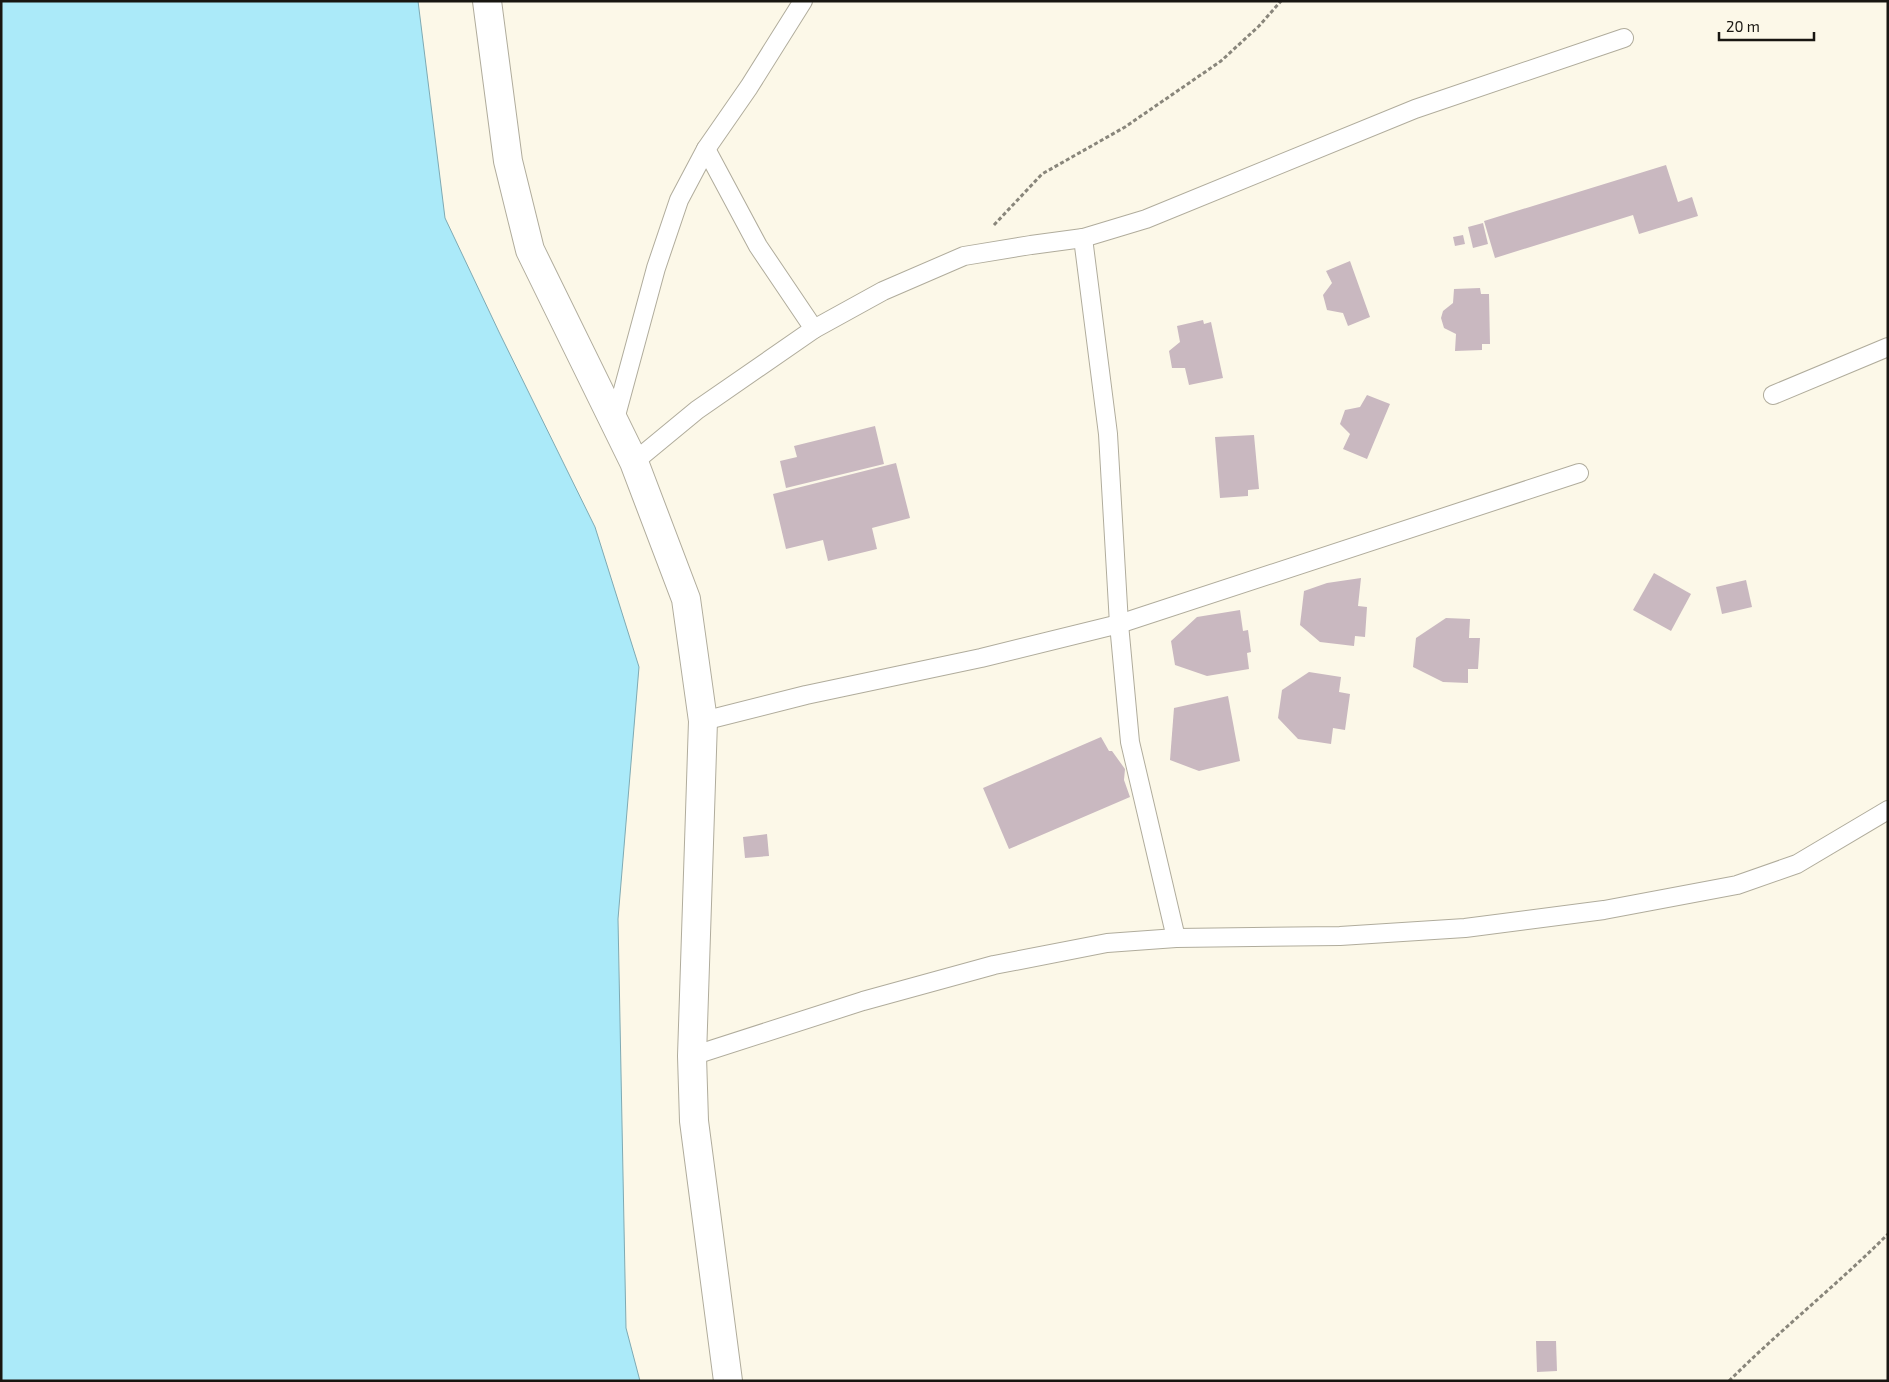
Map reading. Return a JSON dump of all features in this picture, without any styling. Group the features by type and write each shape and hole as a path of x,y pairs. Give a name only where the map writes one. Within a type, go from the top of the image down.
{"street":[{"path":"487,1 508,161 530,250 634,462 686,598 703,721 692,1056 694,1121 728,1381"}],"lane":[{"path":"614,423 656,268 679,200 706,149 803,1"},
{"path":"634,462 697,410 814,329 883,291 964,256 1083,238 1146,219 1415,109 1624,38"},
{"path":"706,149 758,246 814,329"},
{"path":"1083,238 1108,434 1119,624 1130,742 1176,938"},
{"path":"1773,395 1888,347"},
{"path":"703,721 806,695 982,658 1119,624 1580,473"},
{"path":"692,1056 863,1002 994,964 1107,943 1176,938 1340,936 1465,928 1604,910 1737,885 1797,864 1888,810"}],"path":[{"path":"964,256 1042,174 1125,127 1221,61 1259,26 1282,1"},
{"path":"1729,1381 1765,1345 1857,1265 1888,1234"}],"water":[{"path":"1,1 418,1 445,218 595,527 639,667 618,919 626,1328 640,1381 1,1381"}],"building":[{"path":"1666,165 1678,202 1692,197 1698,216 1639,234 1633,215 1495,258 1484,221"},
{"path":"1483,223 1488,244 1473,248 1468,227"},
{"path":"1463,235 1465,244 1455,246 1453,237"},
{"path":"1350,261 1370,317 1348,326 1343,313 1327,310 1323,295 1332,283 1326,271"},
{"path":"1480,288 1481,294 1489,294 1490,344 1482,344 1482,350 1455,351 1456,334 1444,328 1441,318 1443,311 1453,303 1454,289"},
{"path":"1203,320 1204,324 1211,322 1223,378 1189,385 1185,368 1172,368 1169,351 1180,342 1177,326"},
{"path":"1367,395 1390,404 1367,459 1343,449 1350,434 1340,424 1345,410 1360,407"},
{"path":"875,426 884,464 786,488 780,461 797,457 794,446"},
{"path":"1254,435 1259,489 1248,490 1248,496 1220,498 1215,437"},
{"path":"896,463 910,518 872,528 877,549 828,561 823,540 786,549 773,494"},
{"path":"1654,573 1691,594 1671,631 1633,610"},
{"path":"1361,578 1358,606 1367,607 1365,637 1355,636 1354,646 1320,642 1300,625 1304,591 1327,583"},
{"path":"1746,580 1752,607 1722,614 1716,587"},
{"path":"1240,610 1243,631 1248,630 1251,652 1247,653 1249,669 1207,676 1175,665 1171,641 1197,617"},
{"path":"1446,618 1470,619 1469,638 1480,638 1478,669 1468,669 1468,683 1443,682 1413,667 1416,638"},
{"path":"1309,672 1341,677 1339,692 1350,694 1345,730 1333,728 1331,744 1298,739 1278,718 1282,690"},
{"path":"1228,696 1240,761 1199,771 1170,760 1174,708"},
{"path":"1101,737 1109,751 1112,751 1125,769 1124,780 1130,797 1009,849 983,788"},
{"path":"767,834 769,856 745,858 743,837"},
{"path":"1536,1341 1556,1341 1557,1371 1537,1372"}]}
